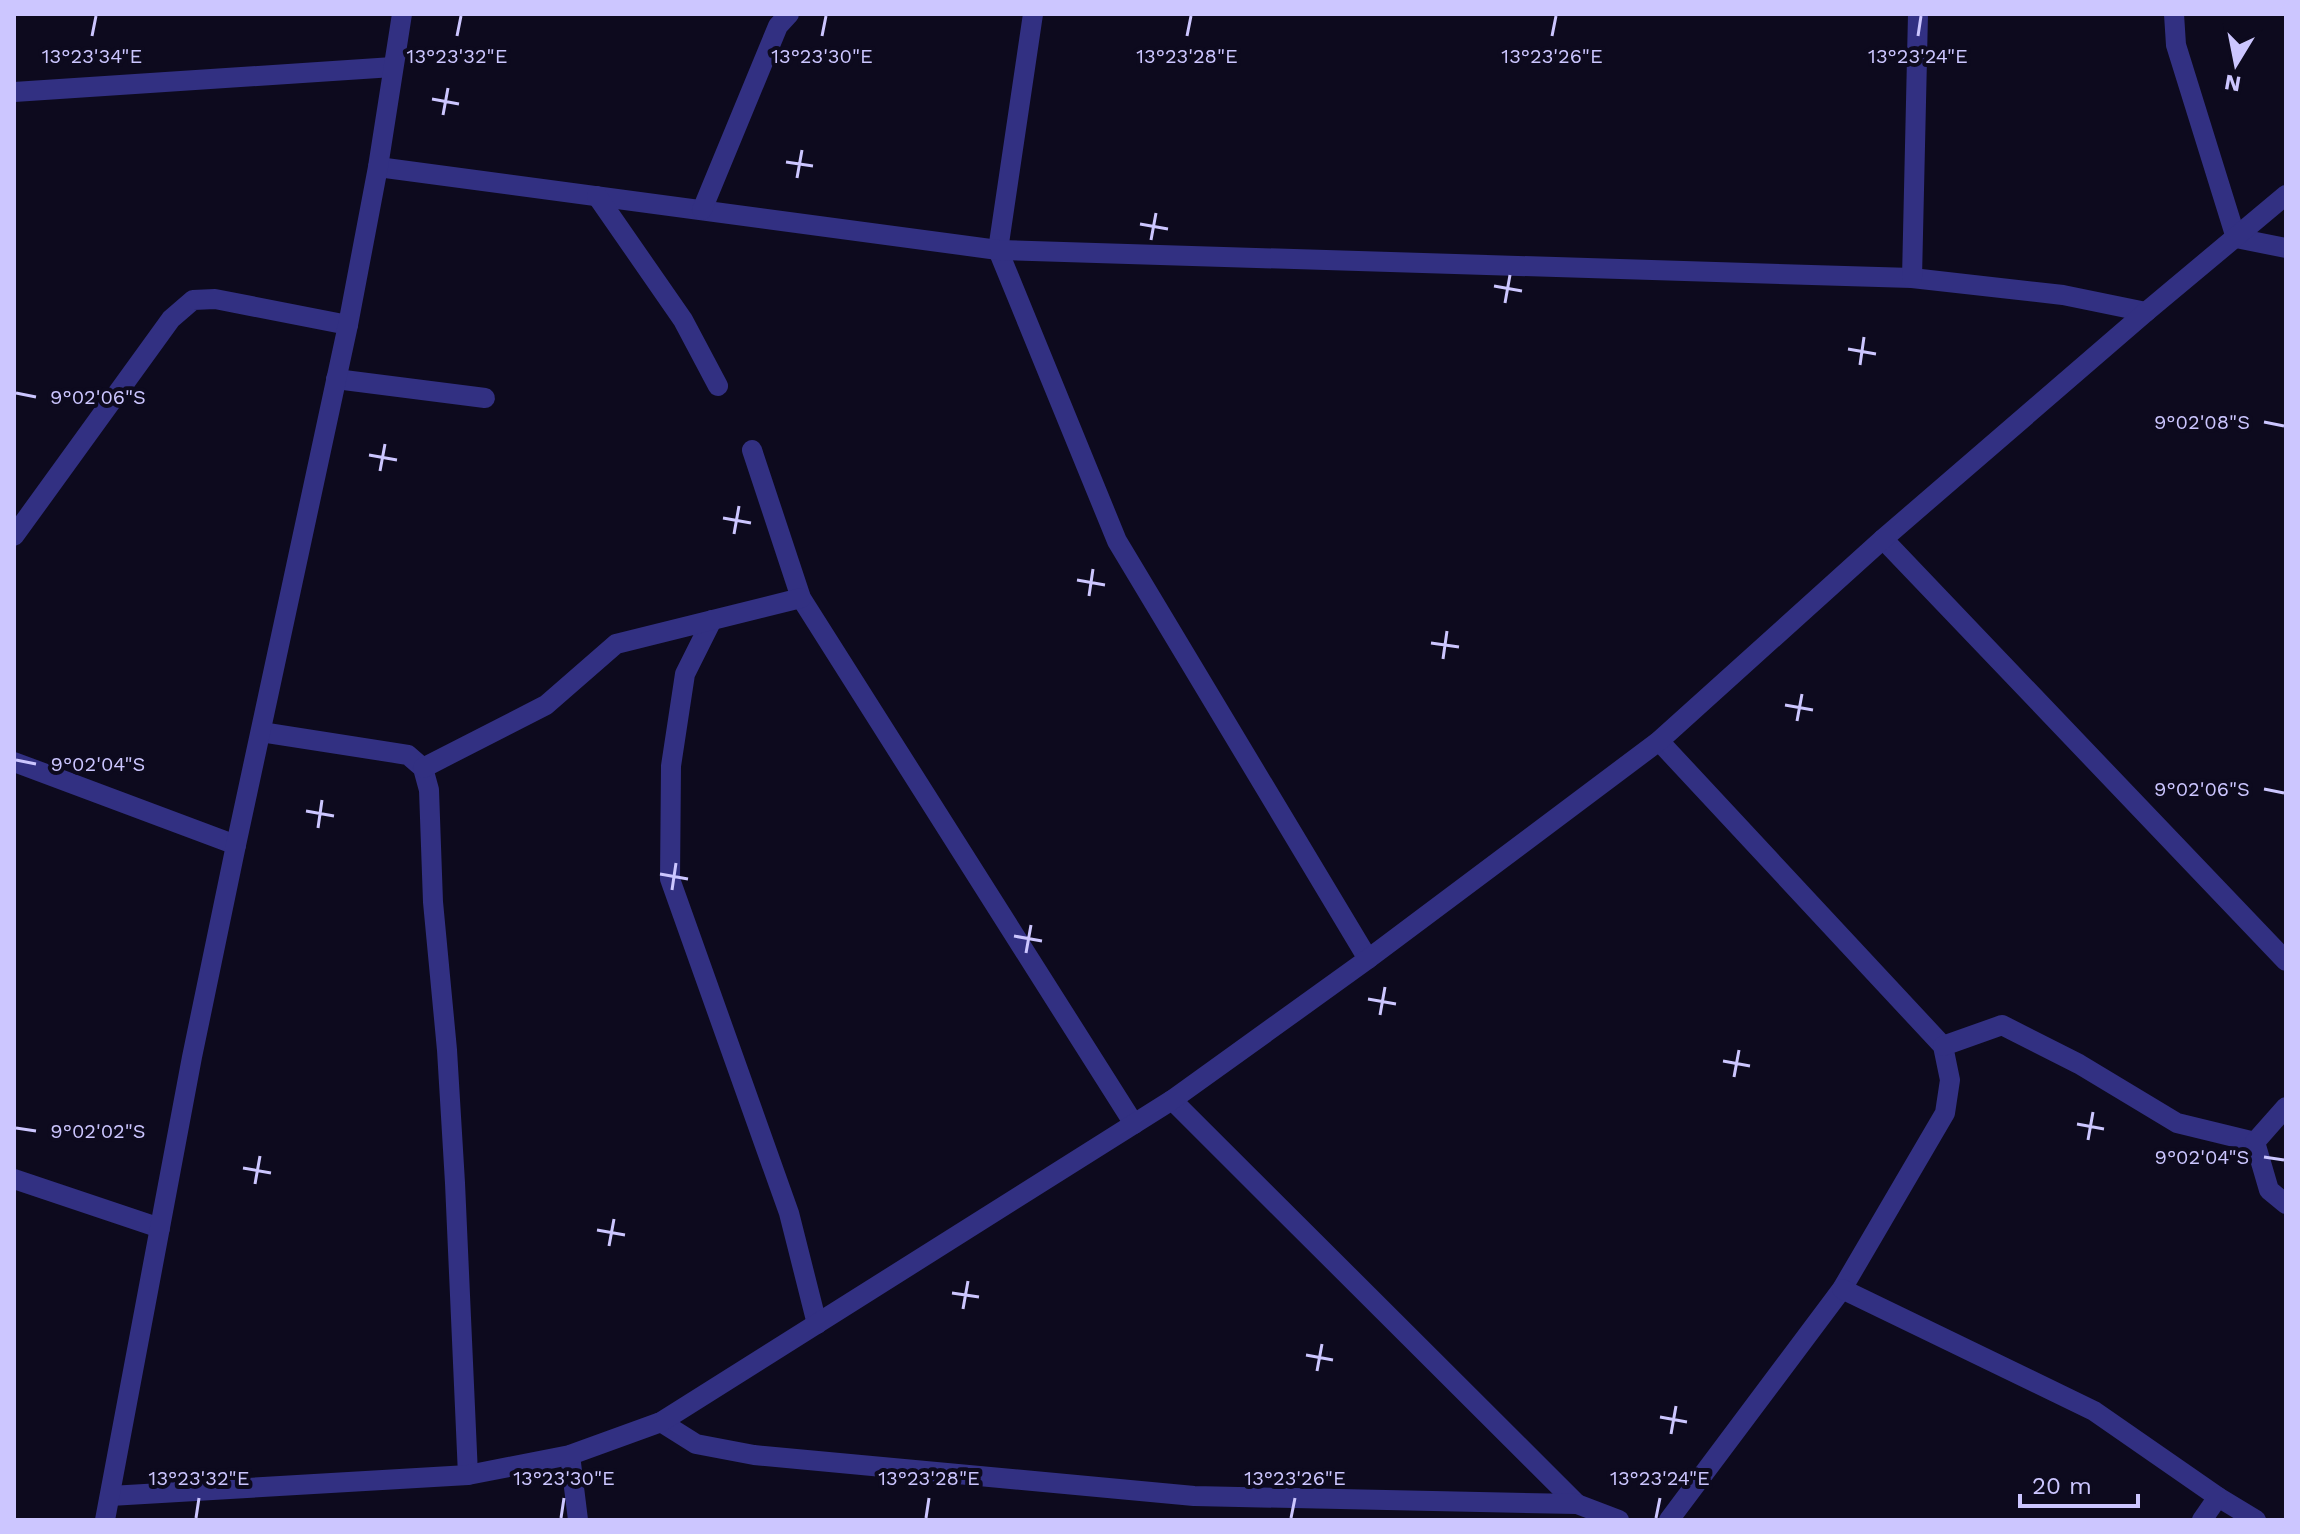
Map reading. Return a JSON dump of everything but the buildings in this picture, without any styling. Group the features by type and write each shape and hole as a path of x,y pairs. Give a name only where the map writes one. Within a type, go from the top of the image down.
{"street":[{"path":"105,1520 192,1057 348,325 378,167 402,14"},
{"path":"702,210 778,26 789,14"},
{"path":"1033,14 998,250 1117,541 1368,959"},
{"path":"1912,278 1918,14"},
{"path":"2174,14 2176,45 2236,238"},
{"path":"14,92 393,67"},
{"path":"378,167 998,250 1912,278 2063,295 2146,312"},
{"path":"110,1496 468,1475 570,1455 661,1422 1172,1100 1368,959 1659,741 1883,539 2286,195"},
{"path":"597,196 683,320 718,386"},
{"path":"2236,238 2286,248"},
{"path":"14,536 171,319 193,300 215,299 348,325"},
{"path":"336,379 485,398"},
{"path":"752,450 801,598 1134,1124"},
{"path":"1883,539 2286,961"},
{"path":"423,768 546,705 616,644 801,598"},
{"path":"712,620 685,674 671,766 670,879 789,1213 817,1324"},
{"path":"261,732 408,755 423,768 429,790 433,902 453,1139 468,1475"},
{"path":"1659,741 1943,1046 1950,1080 1945,1113 1842,1289 1669,1520"},
{"path":"14,762 236,845"},
{"path":"1943,1046 2002,1025 2079,1064 2177,1123 2255,1142"},
{"path":"1172,1100 1577,1504"},
{"path":"2255,1142 2286,1107"},
{"path":"2255,1142 2269,1190 2286,1204"},
{"path":"14,1179 160,1228"},
{"path":"1842,1289 2094,1411 2256,1520"},
{"path":"661,1422 696,1444 754,1455 1178,1494 1577,1504 1619,1520"},
{"path":"570,1455 578,1520"},
{"path":"2202,1520 2218,1497"}]}
